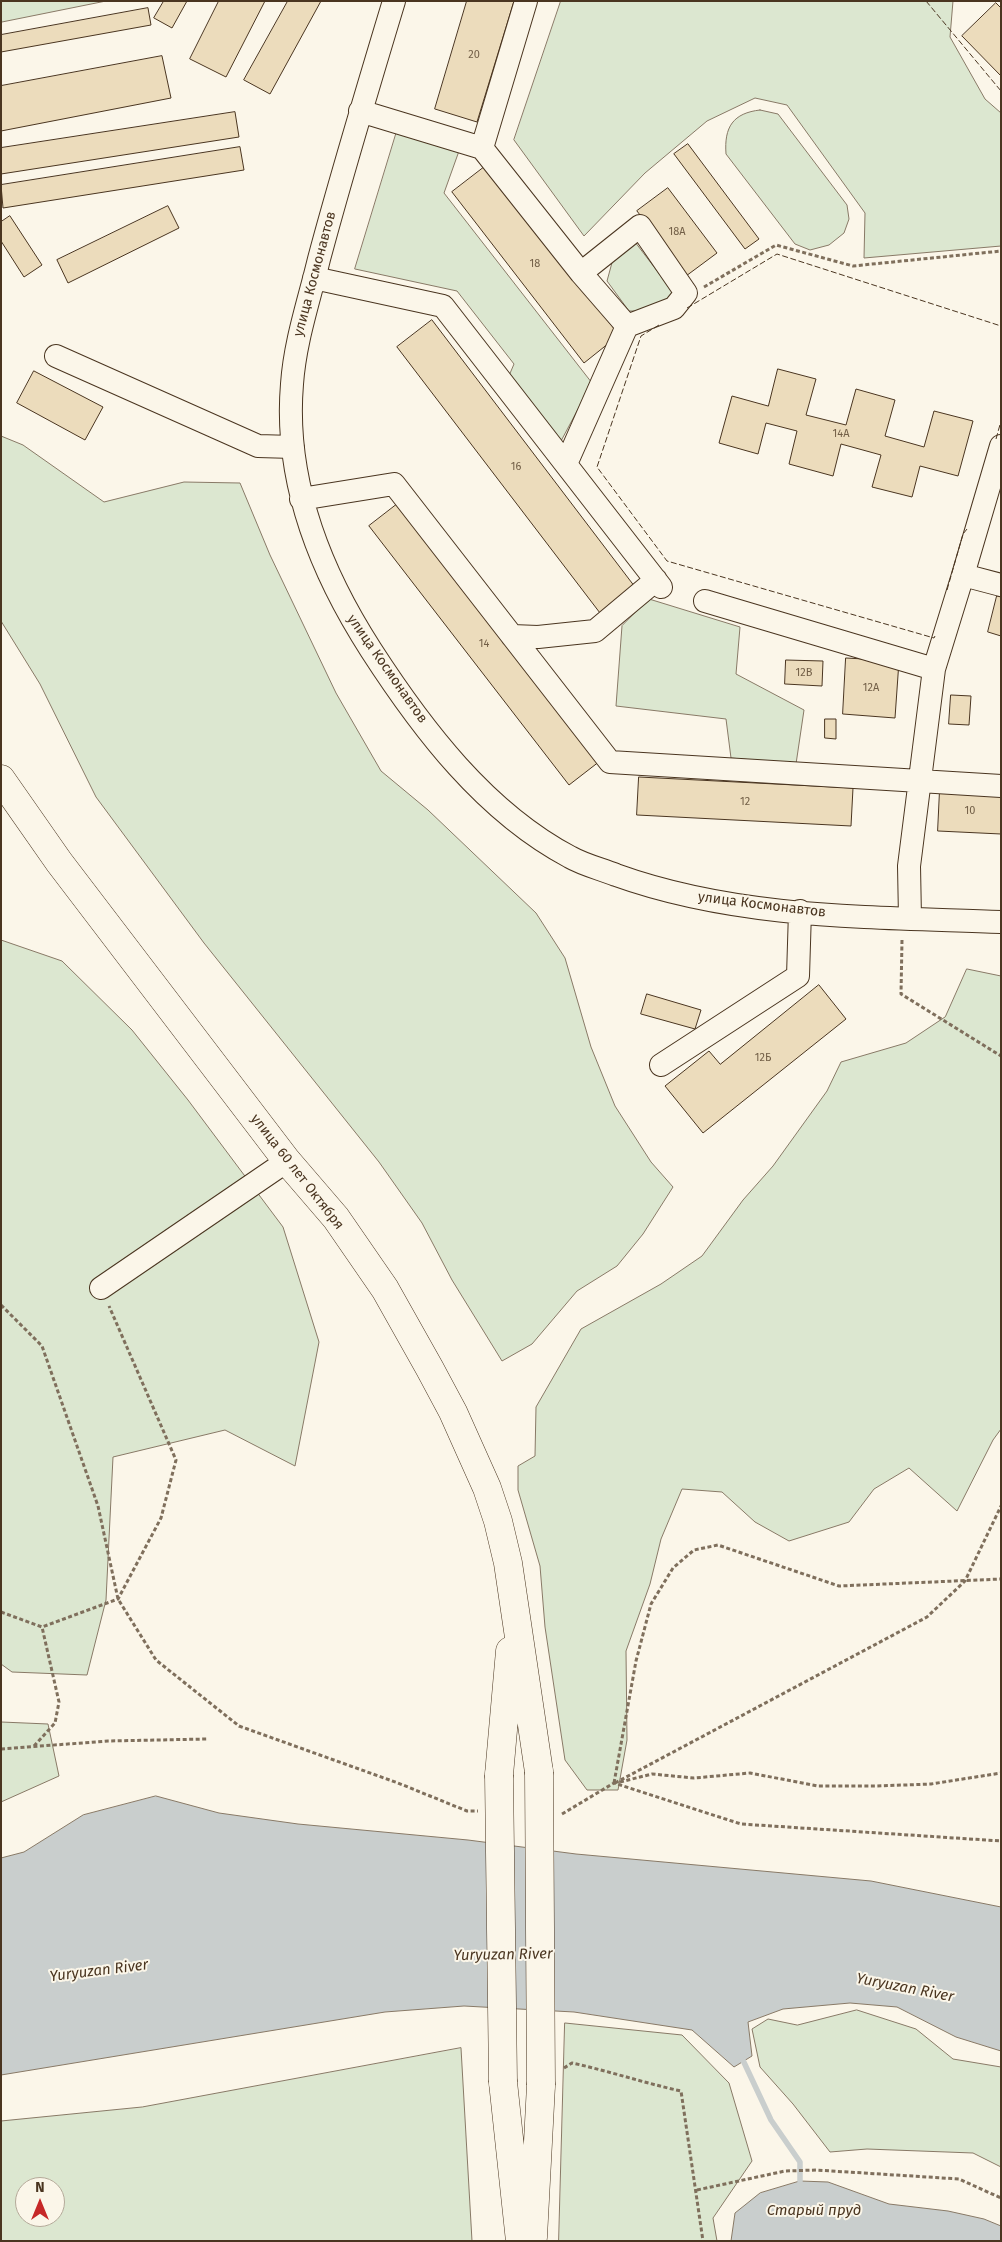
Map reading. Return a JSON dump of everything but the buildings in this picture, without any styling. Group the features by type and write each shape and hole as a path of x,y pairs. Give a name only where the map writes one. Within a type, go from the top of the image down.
{"main road":[{"name":"улица 60 лет Октября","path":"1,779 59,862 287,1161 336,1218 385,1289 452,1412 487,1488 498,1521 508,1563 514,1607"},
{"path":"514,1607 539,1772 541,2085 532,2241"},
{"path":"514,1607 499,1775 503,2082 520,2241"}],"street":[{"name":"улица Космонавтов","path":"394,1 360,111 298,337 292,386 293,447 301,499 318,550 349,616 383,669 436,740 479,789 531,833 572,858 644,885 716,903 800,911 1001,922"},
{"path":"482,148 526,1"},
{"path":"360,111 482,148 581,273 627,326"},
{"path":"566,464 627,326 674,308 686,292 640,226 581,273"},
{"path":"314,278 444,306 658,584 595,631 538,637 512,636"},
{"path":"56,356 258,446 293,447"},
{"path":"910,918 909,866 934,669 964,575 1001,446"},
{"path":"301,499 394,484 610,762 1001,786"},
{"path":"964,575 1001,585"},
{"path":"705,601 934,669"},
{"path":"661,1065 798,976 800,911"},
{"path":"101,1288 287,1161"}],"path":[{"path":"680,301 776,245 852,266 1001,251"},
{"path":"910,918 902,939 901,994 1001,1056"},
{"path":"1,1612 42,1627 118,1599 161,1518 176,1460 101,1288"},
{"path":"1,1305 42,1346 98,1506 118,1599 156,1660 239,1726 467,1810 486,1811"},
{"path":"555,1814 565,1814 614,1783 927,1617 965,1581 1001,1506"},
{"path":"614,1783 636,1661 650,1604 673,1568 694,1550 718,1545 839,1586 1001,1579"},
{"path":"33,1746 55,1722 59,1702 57,1686 42,1627"},
{"path":"1,1749 108,1740 207,1739"},
{"path":"614,1783 652,1774 694,1778 750,1773 818,1786 877,1786 931,1784 1001,1773"},
{"path":"614,1783 741,1824 1001,1841"},
{"path":"541,2085 572,2063 614,2072 643,2082 681,2091 703,2241"},
{"path":"697,2190 785,2171 816,2170 960,2179 1001,2198"}],"green space":[{"path":"1,1 106,1 2,22"},
{"path":"561,1 953,1 950,37 985,99 1001,113 1001,246 864,258 865,213 787,105 755,98 707,121 645,173 584,236 514,140"},
{"path":"760,110 778,114 847,205 849,219 844,233 829,245 810,250 795,244 726,154 727,136 732,123 743,114"},
{"path":"397,131 459,151 444,193 592,383 561,441 508,378 514,364 457,291 355,269"},
{"path":"635,242 674,293 654,311 629,311 607,281 613,259"},
{"path":"1,436 23,445 104,502 184,482 240,483 270,555 336,693 381,771 428,810 536,913 565,958 591,1047 615,1106 651,1162 673,1187 643,1234 617,1266 577,1291 532,1344 502,1361 452,1280 422,1223 379,1162 204,943 96,797 40,684 1,621"},
{"path":"649,599 740,627 736,674 804,710 796,764 731,758 726,719 616,706 622,626"},
{"path":"1,940 62,961 132,1030 188,1100 283,1227 319,1342 295,1466 225,1430 113,1457 106,1600 87,1675 12,1672 1,1664"},
{"path":"967,969 1001,976 1001,1429 993,1440 957,1511 909,1468 874,1489 849,1522 789,1541 755,1522 722,1492 682,1489 661,1539 650,1584 626,1651 627,1740 618,1790 587,1790 565,1760 545,1627 540,1566 518,1490 518,1466 535,1456 536,1407 581,1329 661,1284 702,1256 743,1200 773,1166 827,1091 841,1062 906,1043 945,1017"},
{"path":"1,1722 48,1724 59,1776 1,1802"},
{"path":"857,2010 916,2029 953,2059 1001,2067 1001,2167 973,2153 867,2149 830,2152 793,2104 760,2067 752,2029 768,2019 797,2025"},
{"path":"565,2023 682,2035 729,2083 752,2161 713,2218 717,2241 559,2241"},
{"path":"461,2048 472,2241 1,2241 1,2121 142,2107"}],"water":[{"name":"Yuryuzan River","path":"156,1796 219,1813 298,1824 468,1840 576,1854 871,1881 1001,1907 1001,2051 956,2037 897,2007 850,2003 783,2009 748,2022 752,2056 734,2067 692,2030 574,2012 464,2006 385,2012 1,2075 1,1858 24,1852 83,1815"},
{"name":"Старый пруд","path":"800,2181 828,2182 889,2204 948,2211 984,2219 1001,2226 1001,2241 731,2241 735,2213 760,2193"}],"waterway":[{"path":"741,2056 771,2120 800,2162 800,2181"}],"fence":[{"path":"926,1 1001,91"},
{"path":"687,308 777,254 1001,326"},
{"path":"659,325 641,336 597,467 667,561 934,638 935,636"},
{"path":"996,439 1001,421"},
{"path":"947,590 963,534 967,529"}]}
